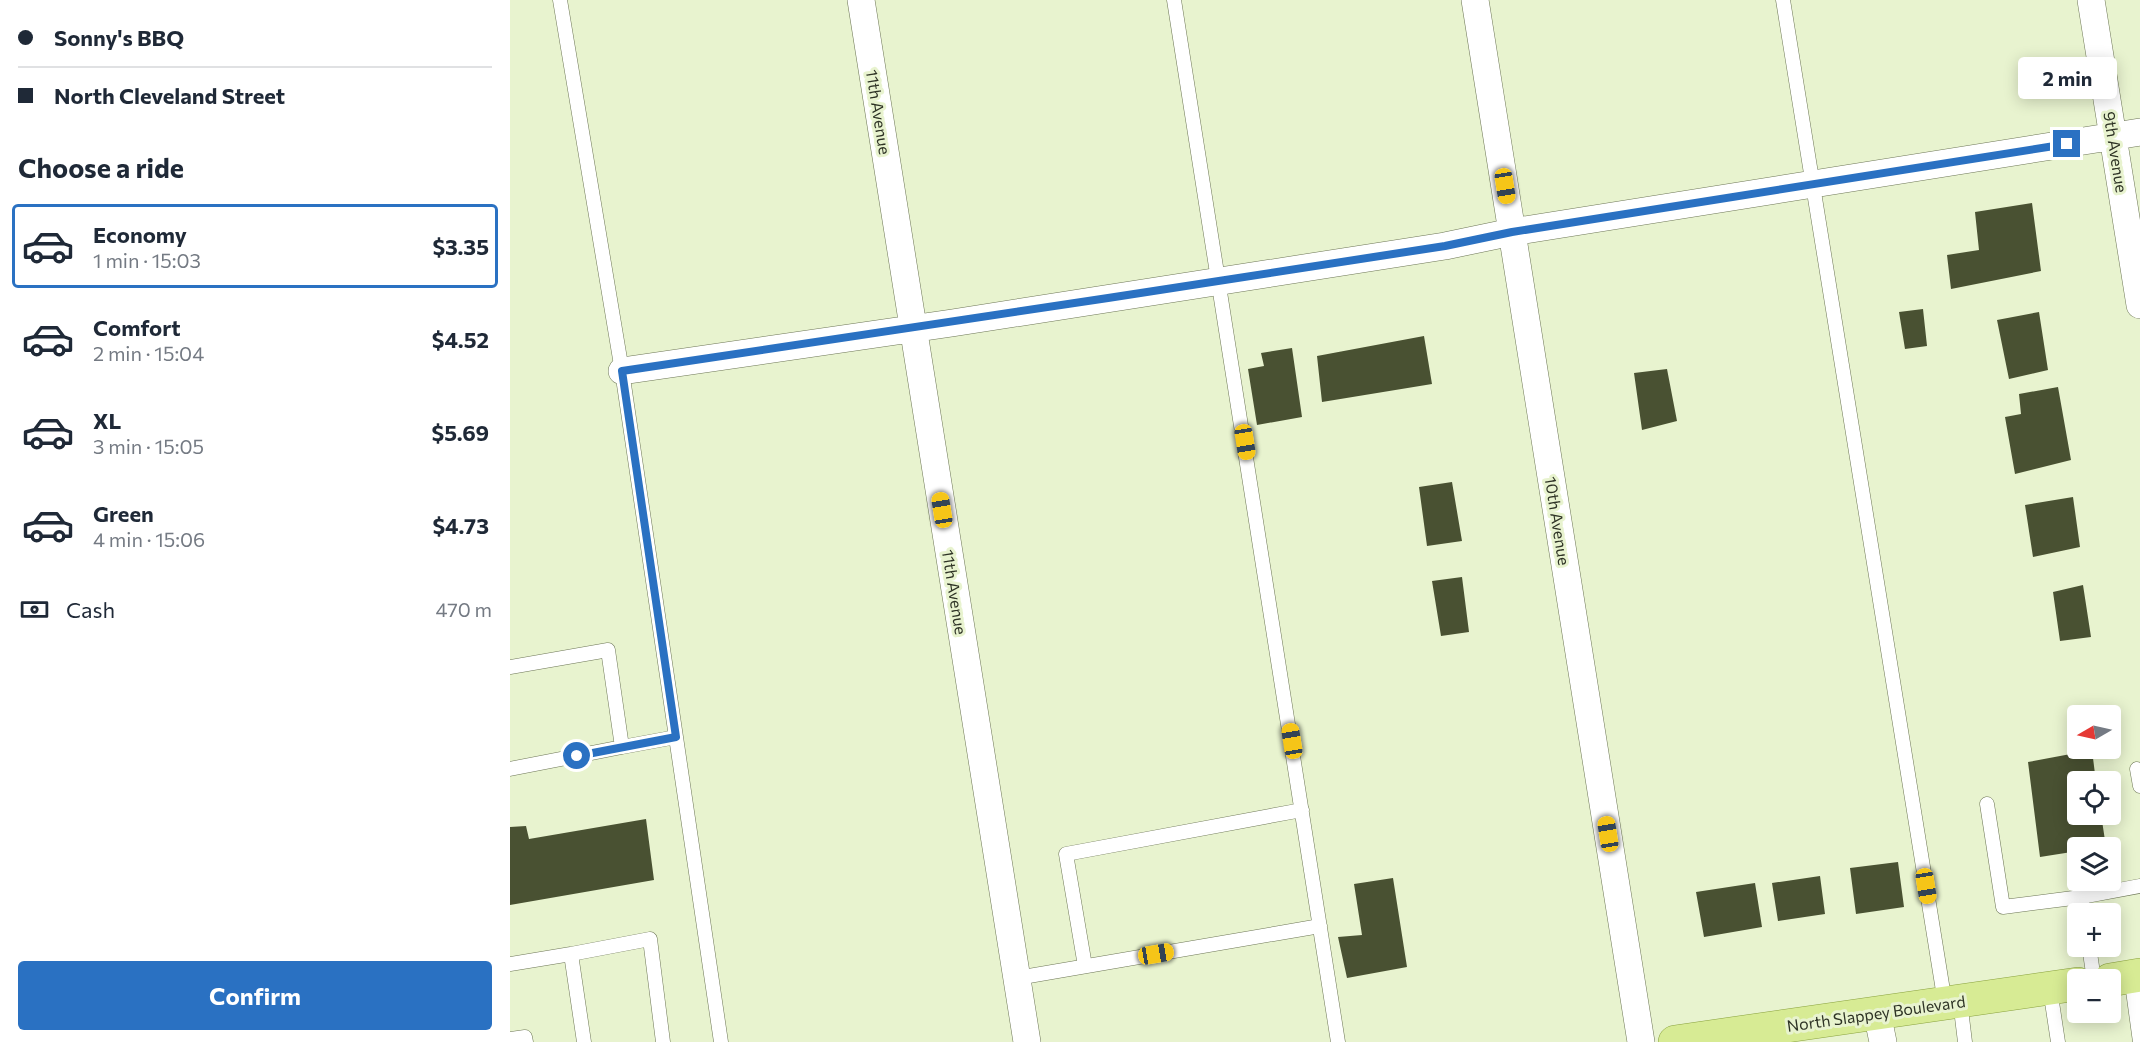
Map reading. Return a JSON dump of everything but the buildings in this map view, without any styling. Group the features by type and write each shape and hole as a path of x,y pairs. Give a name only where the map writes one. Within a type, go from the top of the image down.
{"main road":[{"name":"North Slappey Boulevard","path":"1694,1041 1880,1028 1953,1002 2064,986"}],"street":[{"name":"11th Avenue","path":"861,0 1028,1042"},
{"name":"10th Avenue","path":"1475,0 1641,1042"},
{"name":"9th Avenue","path":"2091,0 2140,305"},
{"path":"622,371 1445,246 1512,232 2140,132"}],"lane":[{"path":"560,0 622,371 721,1042"},
{"path":"1174,0 1338,1042"},
{"path":"1783,0 1953,1002 1965,1042"},
{"path":"510,667 608,650 622,747"},
{"path":"510,769 676,737"},
{"path":"2137,769 2140,786"},
{"path":"1987,804 2003,907 2081,897 2140,886"},
{"path":"1085,966 1066,854 1302,810"},
{"path":"2081,897 2082,903"},
{"path":"1017,978 1320,926"},
{"path":"510,964 650,939 663,1042"},
{"path":"571,954 584,1042"},
{"path":"2127,977 2140,1042"},
{"path":"2058,1042 2064,986"},
{"path":"510,1039 525,1037 526,1042"}],"route":[{"path":"577,756 676,737 622,371 952,323 1445,246 1512,232 2067,144"}]}
